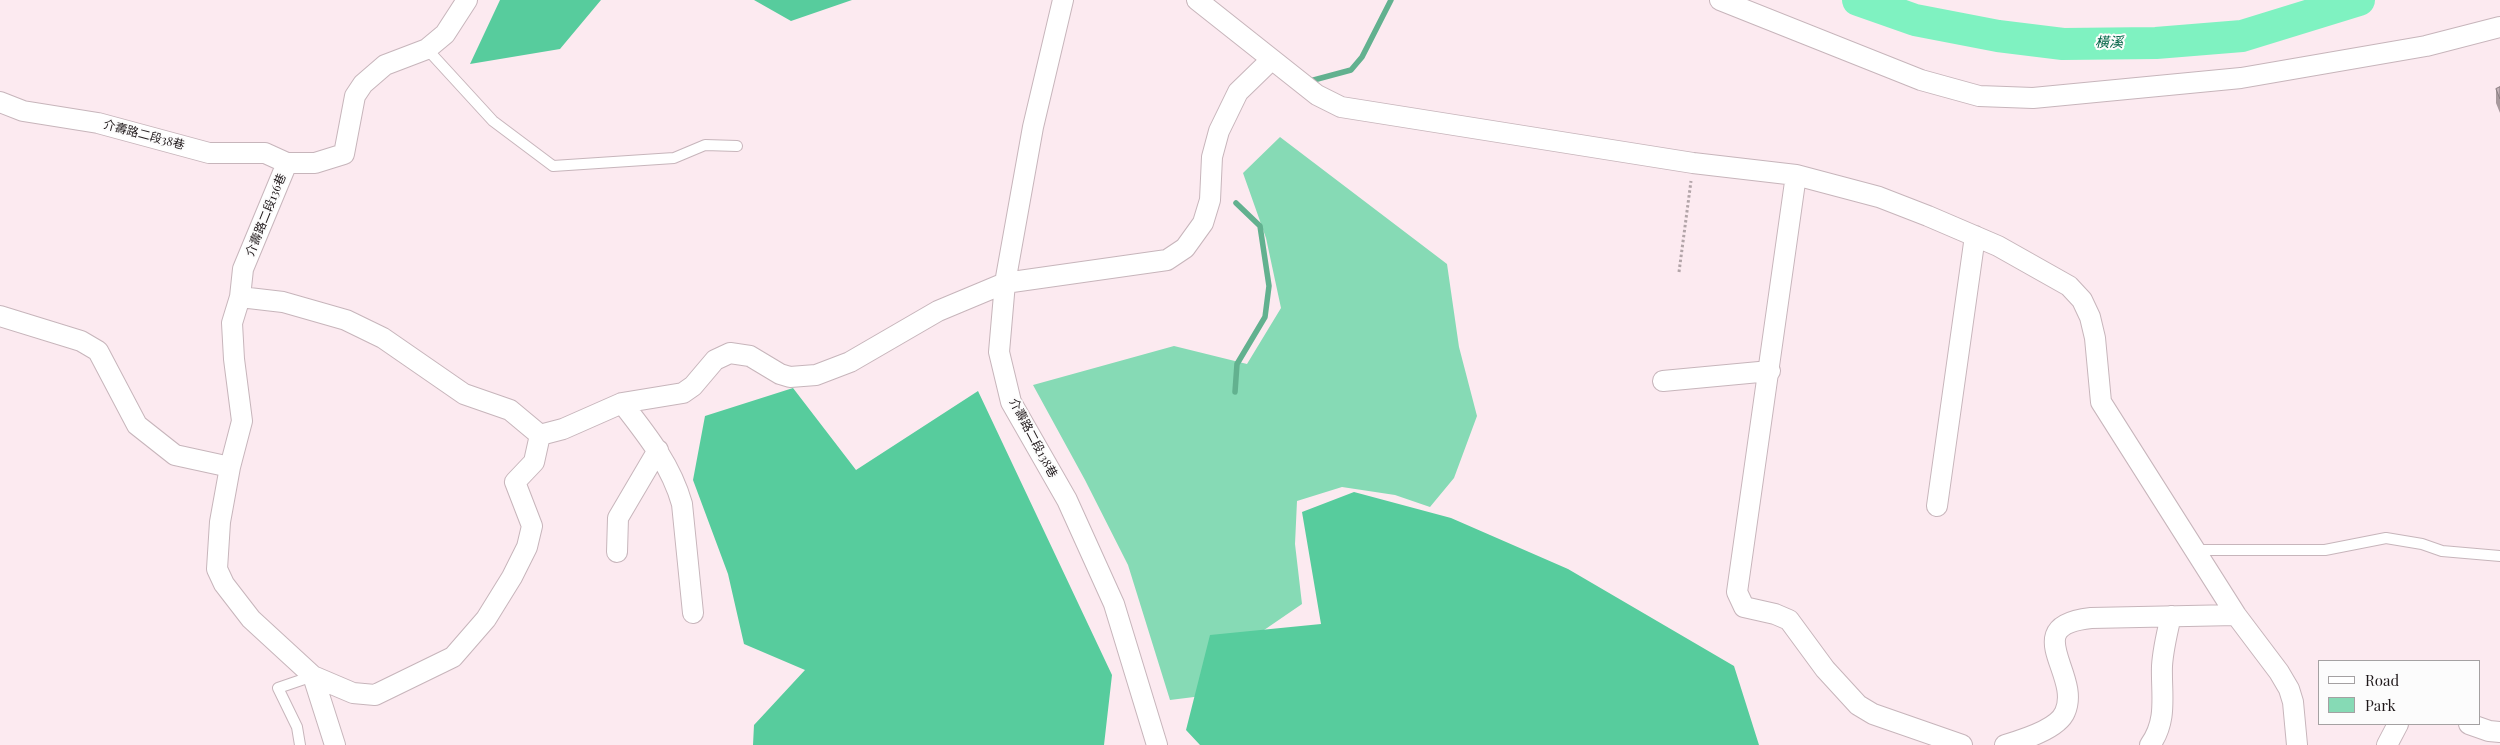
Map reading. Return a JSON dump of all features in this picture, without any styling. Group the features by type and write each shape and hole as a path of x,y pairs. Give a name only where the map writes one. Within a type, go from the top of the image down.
{"street":[{"name":"介壽路二段136巷","path":"230,467 242,421 234,359 232,322 240,297 243,270 287,163 315,163 344,154 355,96 363,84 384,64 427,49 445,34 467,0"},
{"name":"介壽路二段138巷","path":"1063,0 1033,127 1006,282 999,352 1012,402 1067,500 1114,604 1157,745"},
{"path":"1197,0 1317,95 1341,107 1693,163 1796,175 1879,197 1975,236 2048,273 2069,286 2082,300 2090,317 2101,402 2236,615 2279,672 2289,689 2293,702 2297,745"},
{"path":"1720,0 1921,80 1988,96 2033,98 2241,78 2426,46 2500,27"},
{"path":"540,435 563,429 622,403 683,393 694,386 715,360 730,353 750,356 780,374 790,377 816,375 832,370 938,311 1006,282 1167,260 1178,255 1203,223 1208,211 1212,157 1219,131 1238,92 1271,60"},
{"name":"介壽路二段38巷","path":"0,102 24,110 98,123 209,153 265,153 287,163"},
{"path":"1796,175 1770,370 1737,592 1744,607 1789,620 1814,658 1858,704 1873,714 1962,745"},
{"path":"1937,506 1975,236"},
{"path":"240,297 283,302 346,320 383,338 464,394 510,410 540,435"},
{"path":"0,316 81,341 98,351 137,425 175,455 230,467 220,522 217,569 224,584 251,619 313,676 353,692 376,695 453,658 486,619 528,547 532,526 515,482 534,462 540,435"},
{"path":"1663,381 1770,370"},
{"path":"622,403 658,450 678,487 682,504 693,613"},
{"path":"617,552 618,518 628,498 658,450"},
{"path":"2005,745 2039,733 2065,713 2068,702 2066,687 2057,656 2055,641 2057,631 2064,624 2074,620 2092,618 2236,615"},
{"path":"2150,745 2160,723 2164,707 2163,652 2171,616"},
{"path":"313,676 335,745"},
{"path":"2387,745 2397,725"},
{"path":"2472,725 2489,731 2500,732"}],"lane":[{"path":"427,49 493,121 553,166 674,158 705,145 737,146"},
{"path":"2195,550 2325,550 2386,538 2422,544 2456,553 2500,556"},
{"path":"300,745 297,727 278,688 313,676"}],"path":[{"path":"1678,272 1693,163"}],"green space":[{"path":"500,0 601,0 560,49 470,64"},
{"path":"754,0 852,0 791,21"},
{"path":"1280,137 1447,264 1459,347 1477,416 1454,478 1430,507 1395,495 1342,487 1297,501 1295,544 1302,604 1232,652 1210,695 1170,700 1128,565 1085,480 1033,385 1174,346 1247,364 1281,308 1266,238 1243,173"},
{"path":"793,388 856,470 978,391 1112,675 1104,745 753,745 754,725 805,670 744,644 728,574 693,480 705,416"},
{"path":"1354,492 1451,518 1568,569 1734,666 1759,745 1200,745 1186,730 1210,635 1321,624 1302,512"}],"building":[{"path":"2500,87 2500,99 2496,89"}],"waterway":[{"path":"1310,81 1351,70 1362,57 1391,0"},
{"name":"橫溪","path":"1858,0 1915,20 1998,36 2063,44 2156,43 2242,36 2359,0"},
{"path":"1235,392 1237,364 1265,317 1269,286 1260,226 1236,203"}]}
